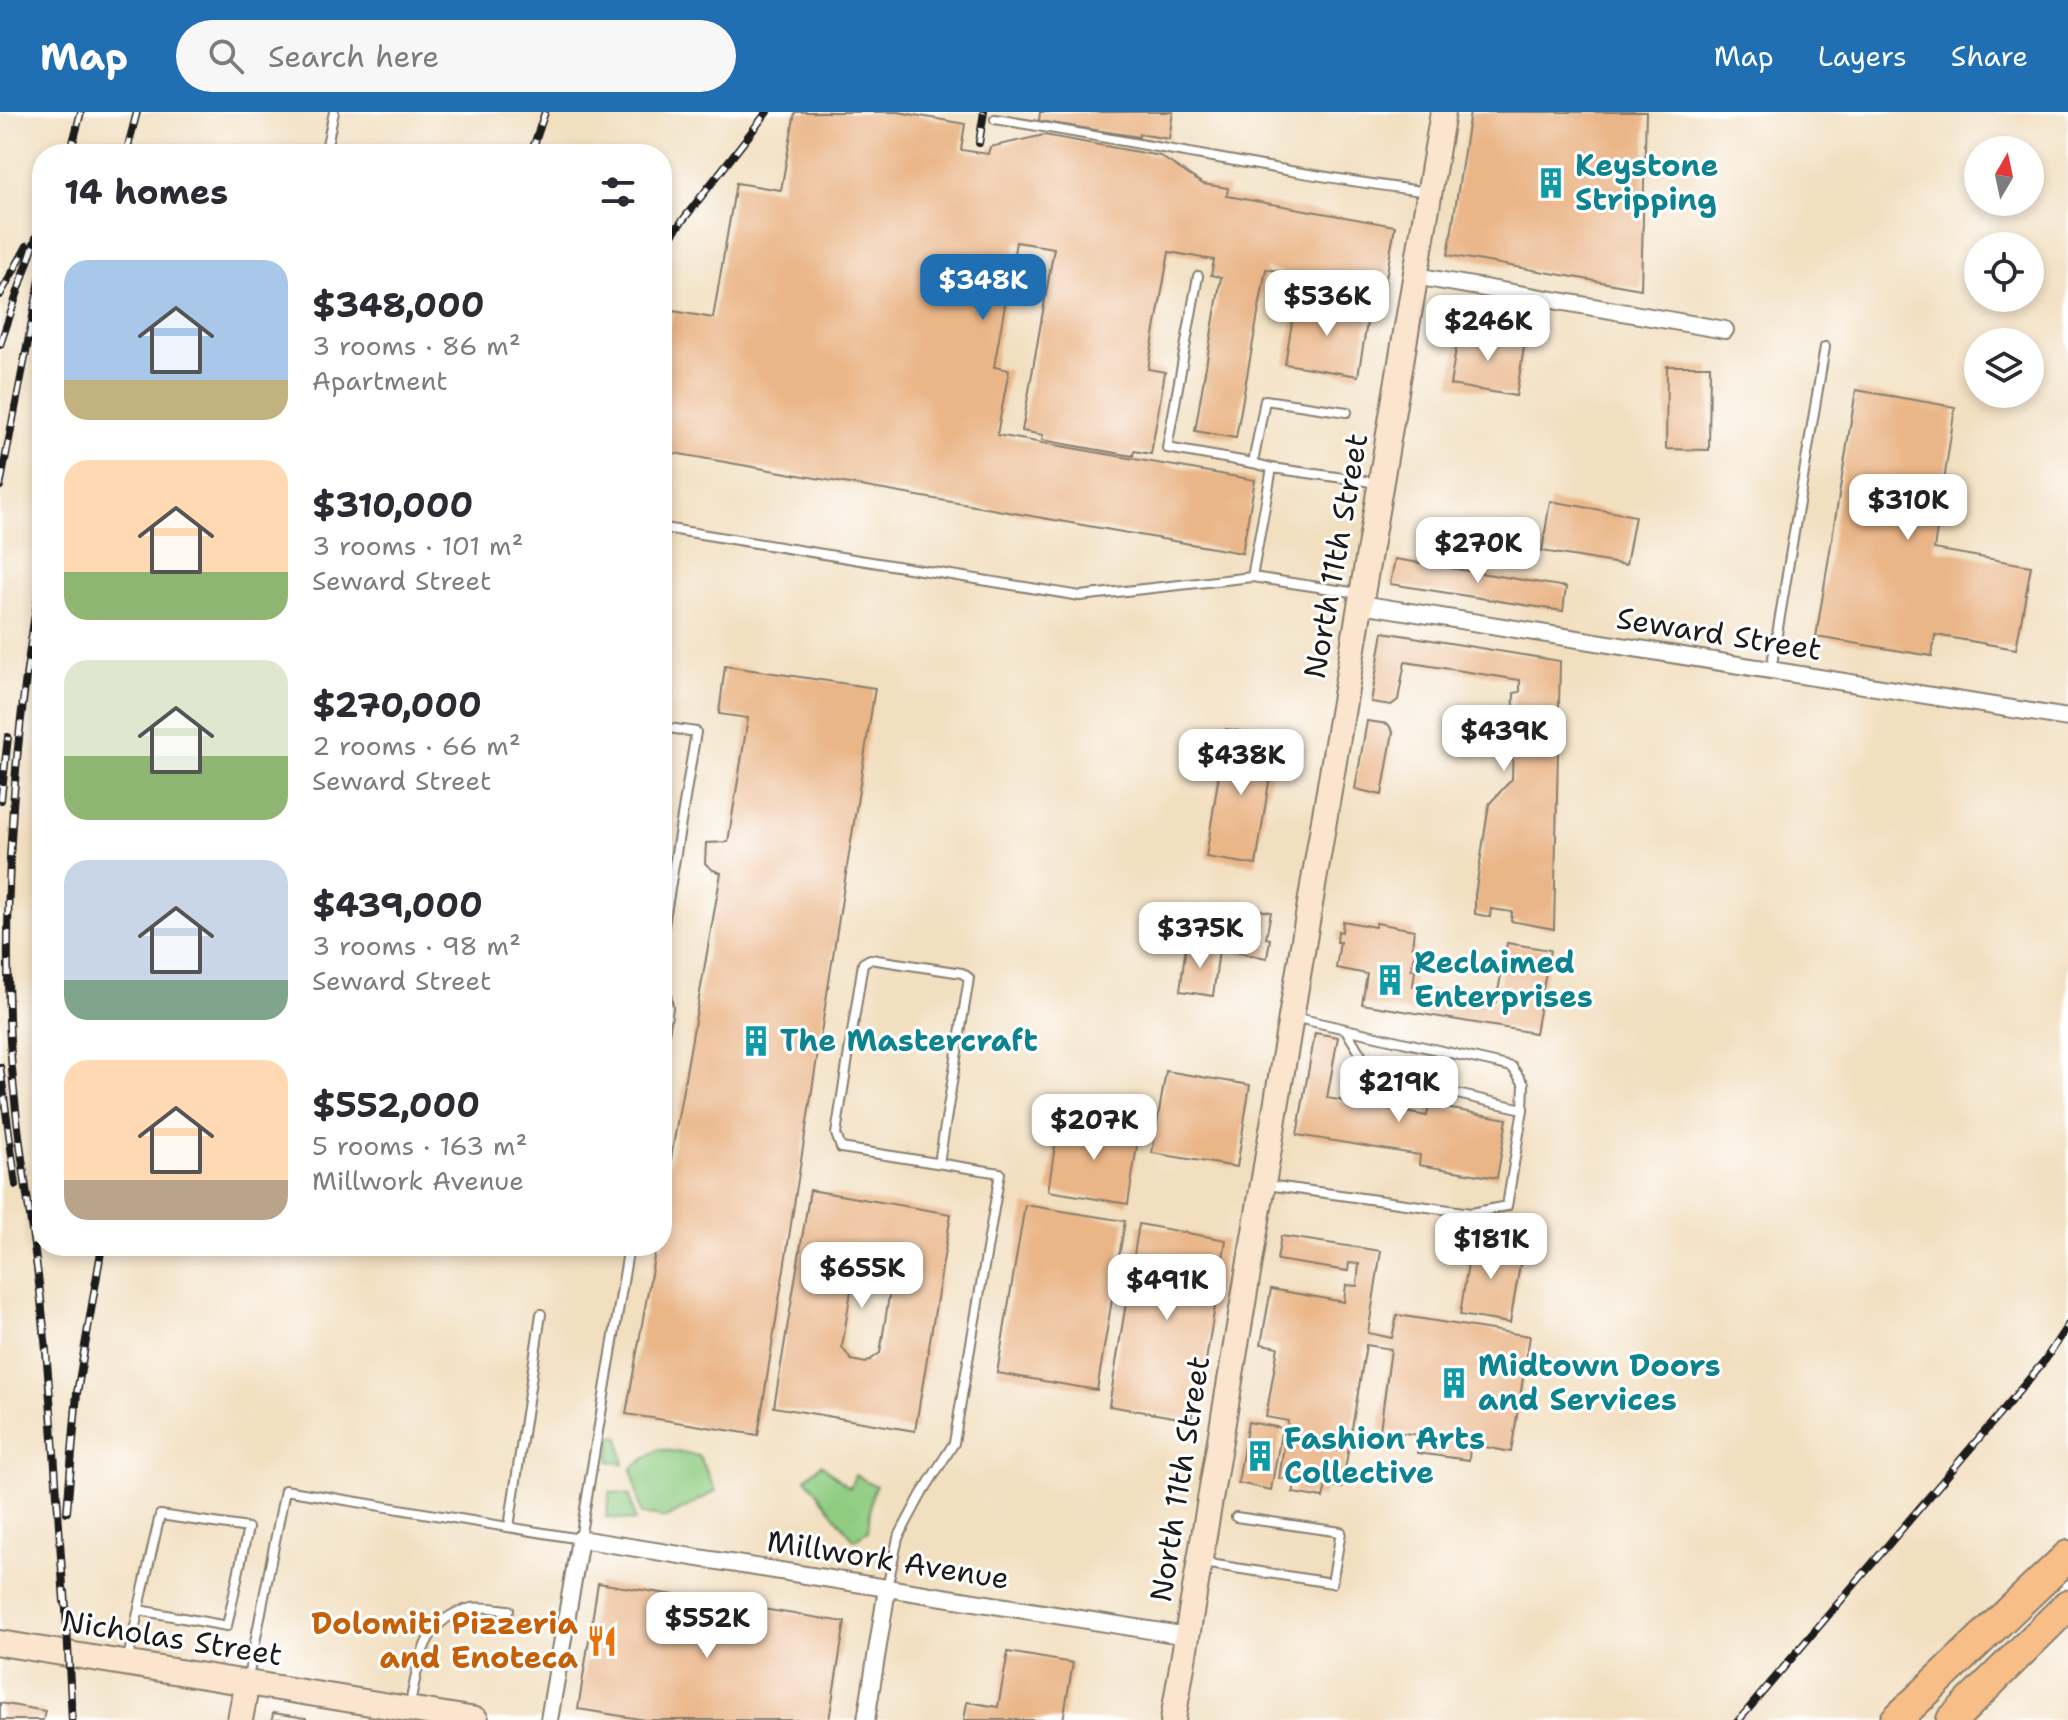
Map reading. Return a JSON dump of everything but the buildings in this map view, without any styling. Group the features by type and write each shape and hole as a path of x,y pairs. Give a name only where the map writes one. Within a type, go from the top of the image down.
{"highway":[{"path":"1896,1720 2068,1556"},
{"path":"1952,1720 2068,1605"}],"street":[{"name":"North 11th Street","path":"1173,1720 1443,112"},
{"path":"1415,276 1725,330"},
{"name":"Seward Street","path":"1362,598 1771,671 2068,718"},
{"path":"549,1720 580,1539"},
{"name":"Millwork Avenue","path":"580,1539 1187,1636"},
{"path":"866,1720 887,1589"},
{"name":"Nicholas Street","path":"0,1643 476,1720"},
{"path":"240,1720 247,1682"}],"lane":[{"path":"327,144 334,112"},
{"path":"995,119 1356,183 1429,192"},
{"path":"1198,276 1167,448 1272,468 1381,483"},
{"path":"1771,671 1825,347"},
{"path":"1253,463 1265,400 1347,412"},
{"path":"1252,577 1272,468"},
{"path":"672,529 1080,596 1252,577 1362,598"},
{"path":"672,728 696,732 672,877"},
{"path":"887,1589 898,1538 954,1443 1000,1173 841,1148 836,1134 863,963 870,959 962,973 969,978 939,1163"},
{"path":"1262,1184 1471,1213 1507,1206 1523,1109 1524,1084 1512,1067 1290,1016"},
{"path":"1346,1030 1373,1075 1523,1109"},
{"path":"247,1682 285,1490 580,1539 627,1256"},
{"path":"509,1527 541,1314"},
{"path":"127,1664 160,1515 248,1528 227,1626 139,1610"},
{"path":"1199,1562 1332,1583 1341,1532 1236,1517"},
{"path":"408,1709 426,1638 448,1616 473,1608 509,1610"}],"green space":[{"path":"612,1436 619,1437 624,1464 609,1461"},
{"path":"659,1449 699,1456 716,1491 667,1518 641,1514 632,1468"},
{"path":"821,1464 850,1488 855,1475 876,1486 872,1493 868,1531 854,1540 806,1478"},
{"path":"610,1492 630,1495 635,1521 606,1517"}],"railway":[{"path":"73,144 81,112"},
{"path":"129,144 137,112"},
{"path":"534,144 545,112"},
{"path":"672,234 767,112"},
{"path":"979,143 984,112"},
{"path":"0,295 27,246"},
{"path":"0,345 32,250"},
{"path":"0,486 32,321"},
{"path":"32,635 14,795 8,906 11,1053 32,1228"},
{"path":"1,800 8,737"},
{"path":"0,1067 16,1185"},
{"path":"36,1256 45,1338 64,1601"},
{"path":"67,1512 77,1393 100,1256"},
{"path":"1739,1720 2045,1360 2068,1325"},
{"path":"65,1592 72,1720"}],"place":[{"name":"Keystone Stripping","path":"1551,183"},
{"name":"Reclaimed Enterprises","path":"1390,980"},
{"name":"The Mastercraft","path":"756,1041"},
{"name":"Midtown Doors and Services","path":"1454,1383"},
{"name":"Fashion Arts Collective","path":"1260,1456"},
{"name":"Dolomiti Pizzeria and Enoteca","path":"602,1641"}]}
